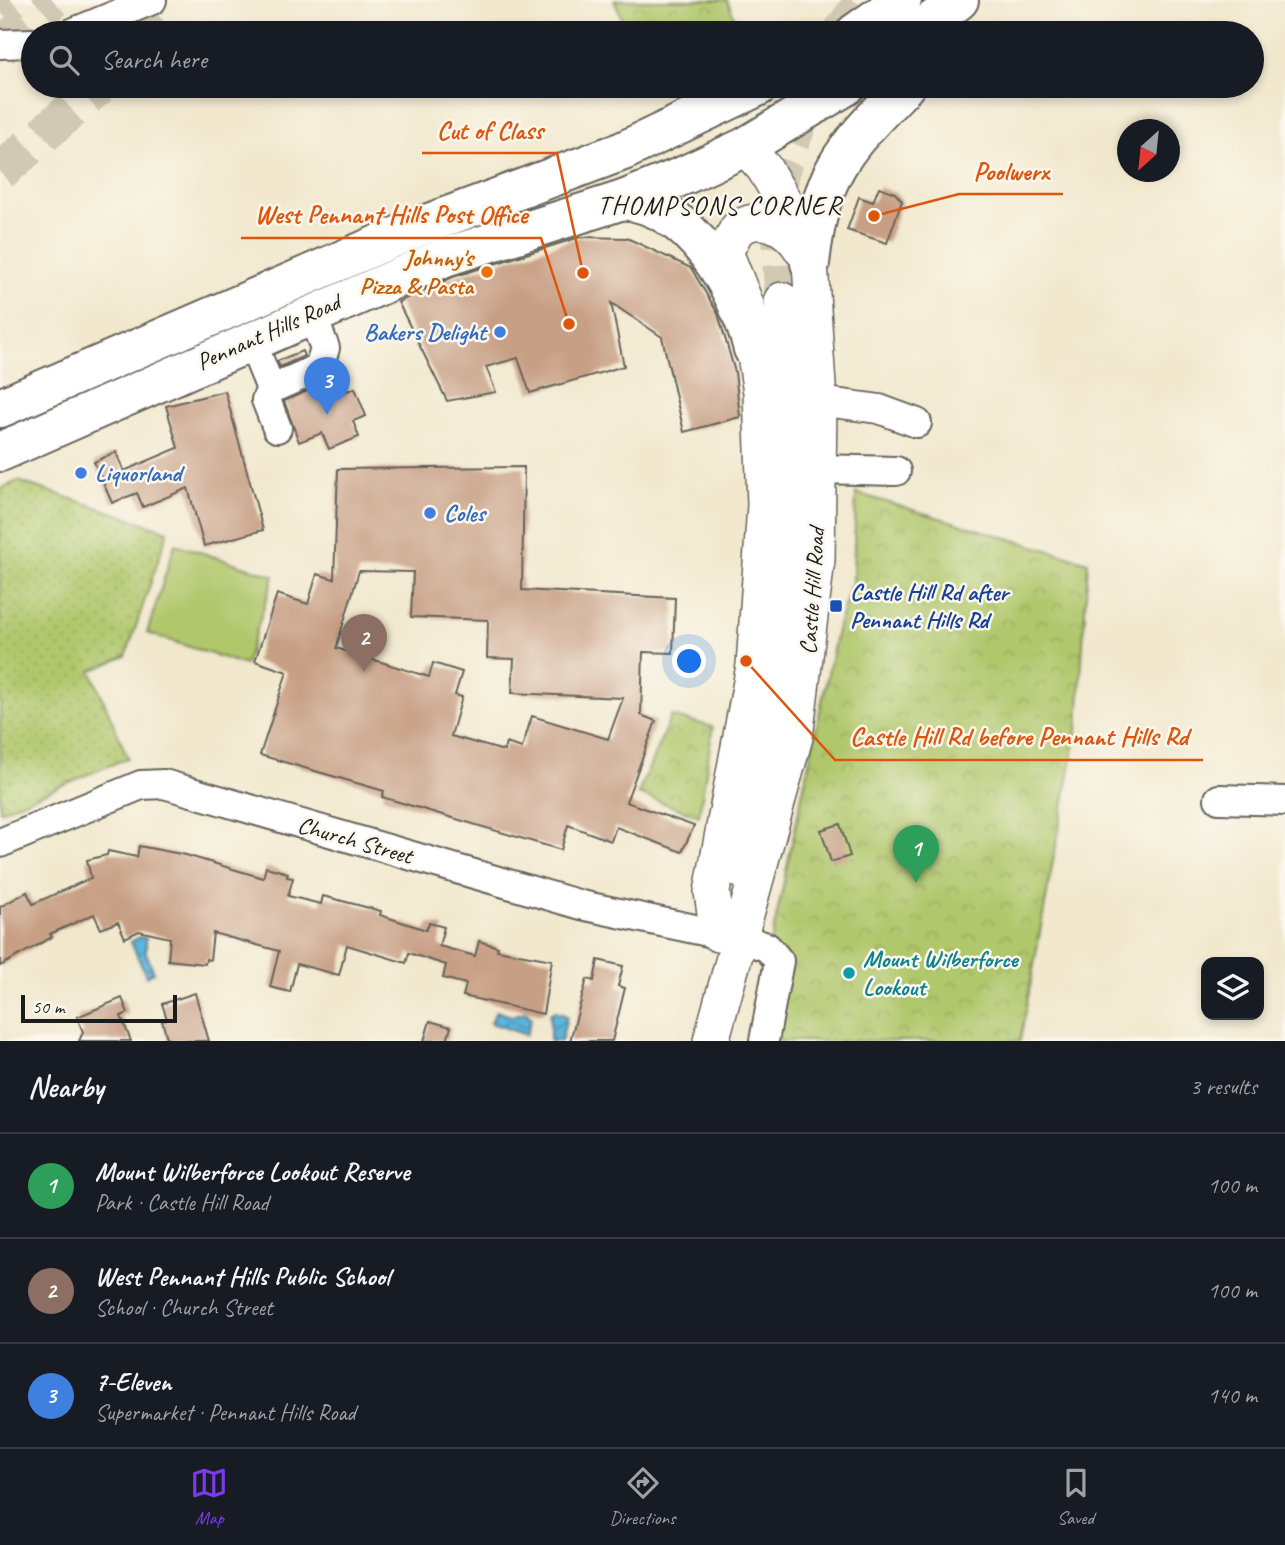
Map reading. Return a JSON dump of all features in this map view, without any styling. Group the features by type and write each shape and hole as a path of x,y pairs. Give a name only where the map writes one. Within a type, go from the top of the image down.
{"highway":[{"path":"872,21 902,0"},
{"path":"933,21 960,0"},
{"path":"950,21 960,0"},
{"name":"Pennant Hills Road","path":"0,408 383,241 623,151 734,98"},
{"name":"Pennant Hills Road","path":"0,452 311,313 444,257 623,200 745,147 826,98"},
{"path":"810,263 820,203 831,174 851,143 894,98"},
{"path":"623,151 718,131 731,135 745,147"},
{"path":"623,200 657,209 698,244 730,289 753,349"}],"main road":[{"name":"Castle Hill Road","path":"729,936 777,810 800,706 817,560 819,469 819,401 810,263 786,205 764,168 745,147"},
{"path":"729,936 712,892 743,735 760,624 765,456 761,392 744,299 726,257 733,234 749,223 772,223 791,234 810,263"},
{"name":"Castle Hill Road","path":"709,1041 780,664 790,516 782,300"}],"street":[{"path":"101,21 152,0"},
{"path":"0,44 21,43"},
{"path":"277,428 266,400 271,389 319,368 325,348 311,313"},
{"path":"251,340 271,389"},
{"path":"819,401 879,409 917,423"},
{"path":"819,469 896,471"},
{"name":"Church Street","path":"0,843 131,789 164,784 581,905 729,936 767,947 779,961 764,1041"},
{"path":"1219,799 1285,801"}],"green space":[{"path":"614,0 727,0 736,21 623,21"},
{"path":"18,481 168,531 126,656 91,671 128,758 0,811 0,489"},
{"path":"856,493 1088,562 1078,725 1020,1041 750,1041 838,626 853,579"},
{"path":"175,544 274,576 245,665 147,633"},
{"path":"671,716 713,727 699,816 638,794"}],"water":[{"path":"140,937 146,938 146,953 154,972 146,976 131,942"},
{"path":"496,1011 511,1016 526,1012 531,1018 526,1035 491,1023"},
{"path":"555,1011 567,1016 561,1041 550,1041 550,1014"}],"building":[{"path":"879,187 895,193 902,201 887,243 847,230 859,197 873,202"},
{"path":"580,237 627,238 691,268 718,314 735,372 740,417 684,432 662,337 611,303 624,366 530,393 518,358 486,367 496,392 447,401 398,302 453,277"},
{"path":"302,351 304,356 280,367 277,361"},
{"path":"317,387 322,400 355,388 366,416 353,421 359,437 329,449 322,433 299,442 284,401"},
{"path":"225,391 263,530 204,546 188,488 143,507 137,493 112,503 94,462 116,452 124,471 178,448 166,406"},
{"path":"524,467 522,590 675,598 673,653 643,652 641,715 656,721 626,802 694,826 682,852 616,827 611,841 568,825 561,850 382,797 384,791 260,755 287,672 255,661 277,594 308,604 317,574 334,579 338,469","holes":["359,571 413,572 411,617 488,620 487,658 514,659 512,693 623,698 608,739 532,716 522,748 506,743 504,751 451,736 462,697 455,695 462,672 433,663 429,677 336,648"]},
{"path":"840,824 850,856 831,862 821,830"},
{"path":"139,846 186,855 263,878 266,867 288,873 287,877 293,878 288,896 321,904 323,896 381,911 380,915 426,930 429,923 444,927 439,946 475,956 479,941 498,947 497,950 552,960 543,1014 463,996 466,984 443,978 446,965 409,953 406,963 347,945 339,975 297,964 290,992 270,987 279,951 213,933 210,960 206,959 205,964 168,960 170,938 139,931 125,938 118,922 101,929 94,914 50,934 52,937 0,966 0,907 27,892 33,904 91,878 87,860 107,855 108,851 137,857"},
{"path":"598,960 623,966 618,986 625,988 612,1041 570,1041 587,979 594,981"},
{"path":"195,993 209,1041 168,1041 162,1021 167,1019 162,1004"},
{"path":"122,998 128,1013 121,1016 131,1041 79,1041 83,1032 77,1017"},
{"path":"430,1021 451,1027 447,1041 424,1041"}],"tunnel":[{"path":"0,11 11,0"},
{"path":"30,21 53,0"},
{"path":"136,21 159,0"},
{"path":"848,21 863,0"},
{"path":"0,48 21,29"},
{"path":"0,172 85,98"},
{"path":"782,300 777,206 783,168 809,98"}],"place":[{"name":"Poolwerx","path":"874,216"},
{"name":"Johnny's Pizza & Pasta","path":"487,272"},
{"name":"Cut of Class","path":"583,273"},
{"name":"West Pennant Hills Post Office","path":"569,324"},
{"name":"Bakers Delight","path":"500,332"},
{"name":"7-Eleven","path":"327,415"},
{"name":"Liquorland","path":"81,473"},
{"name":"Coles","path":"430,513"},
{"name":"Castle Hill Rd after Pennant Hills Rd","path":"836,606"},
{"name":"Castle Hill Rd before Pennant Hills Rd","path":"746,661"},
{"name":"West Pennant Hills Public School","path":"364,672"},
{"name":"Mount Wilberforce Lookout Reserve","path":"916,883"},
{"name":"Mount Wilberforce Lookout","path":"849,973"}],"district":[{"name":"THOMPSONS CORNER","path":"720,205"}]}
